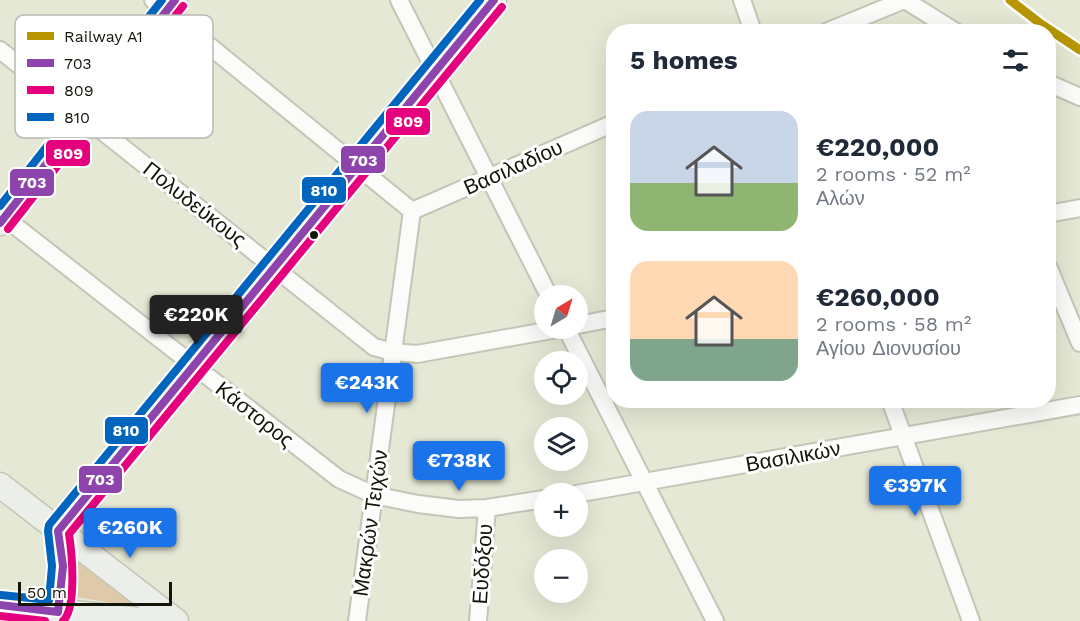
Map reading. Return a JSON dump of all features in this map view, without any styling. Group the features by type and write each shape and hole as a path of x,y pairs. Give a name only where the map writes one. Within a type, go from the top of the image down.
{"main road":[{"path":"57,616 63,566 58,531 494,0"},
{"path":"1,218 66,138"},
{"path":"0,485 176,621"},
{"path":"0,605 57,616 148,621"}],"street":[{"path":"399,0 543,285"},
{"path":"742,0 750,24"},
{"path":"846,24 905,0 943,24"},
{"path":"165,3 179,15"},
{"path":"213,44 412,211"},
{"name":"Πολυδεύκους","path":"0,50 15,62"},
{"path":"1056,87 1080,98"},
{"name":"Βασιλαδίου","path":"412,211 606,127"},
{"name":"Πολυδεύκους","path":"112,138 374,347 393,352"},
{"path":"1056,212 1080,208"},
{"name":"Μακρών Τειχών","path":"357,621 412,211"},
{"name":"Κάστορος","path":"1,218 339,479 374,495"},
{"path":"1056,285 1080,343"},
{"path":"588,324 606,320"},
{"path":"393,352 417,354 534,333"},
{"path":"570,339 606,408"},
{"name":"Βασιλικών","path":"588,492 1080,405"},
{"path":"606,408 715,621"},
{"path":"893,408 971,621"},
{"path":"374,495 459,509 487,508 534,501"},
{"name":"Ευδόξου","path":"478,621 487,508"}],"shaded area":[{"path":"77,557 139,608 77,597"}],"rail line":[{"name":"A1","path":"1010,0 1041,24"},
{"name":"A1","path":"1056,34 1080,50"}],"transit line":[{"name":"810","path":"150,15 162,0"},
{"name":"703","path":"163,15 175,0"},
{"name":"810","path":"1,595 49,600 52,566 49,525 480,0"},
{"name":"703","path":"0,605 58,612 63,566 58,531 494,0"},
{"name":"809","path":"176,15 183,6"},
{"name":"809","path":"63,621 72,593 69,534 502,7"},
{"name":"810","path":"0,206 53,138"},
{"name":"703","path":"0,223 67,138"},
{"name":"809","path":"8,229 79,138"},
{"name":"809","path":"0,616 45,621"}]}
